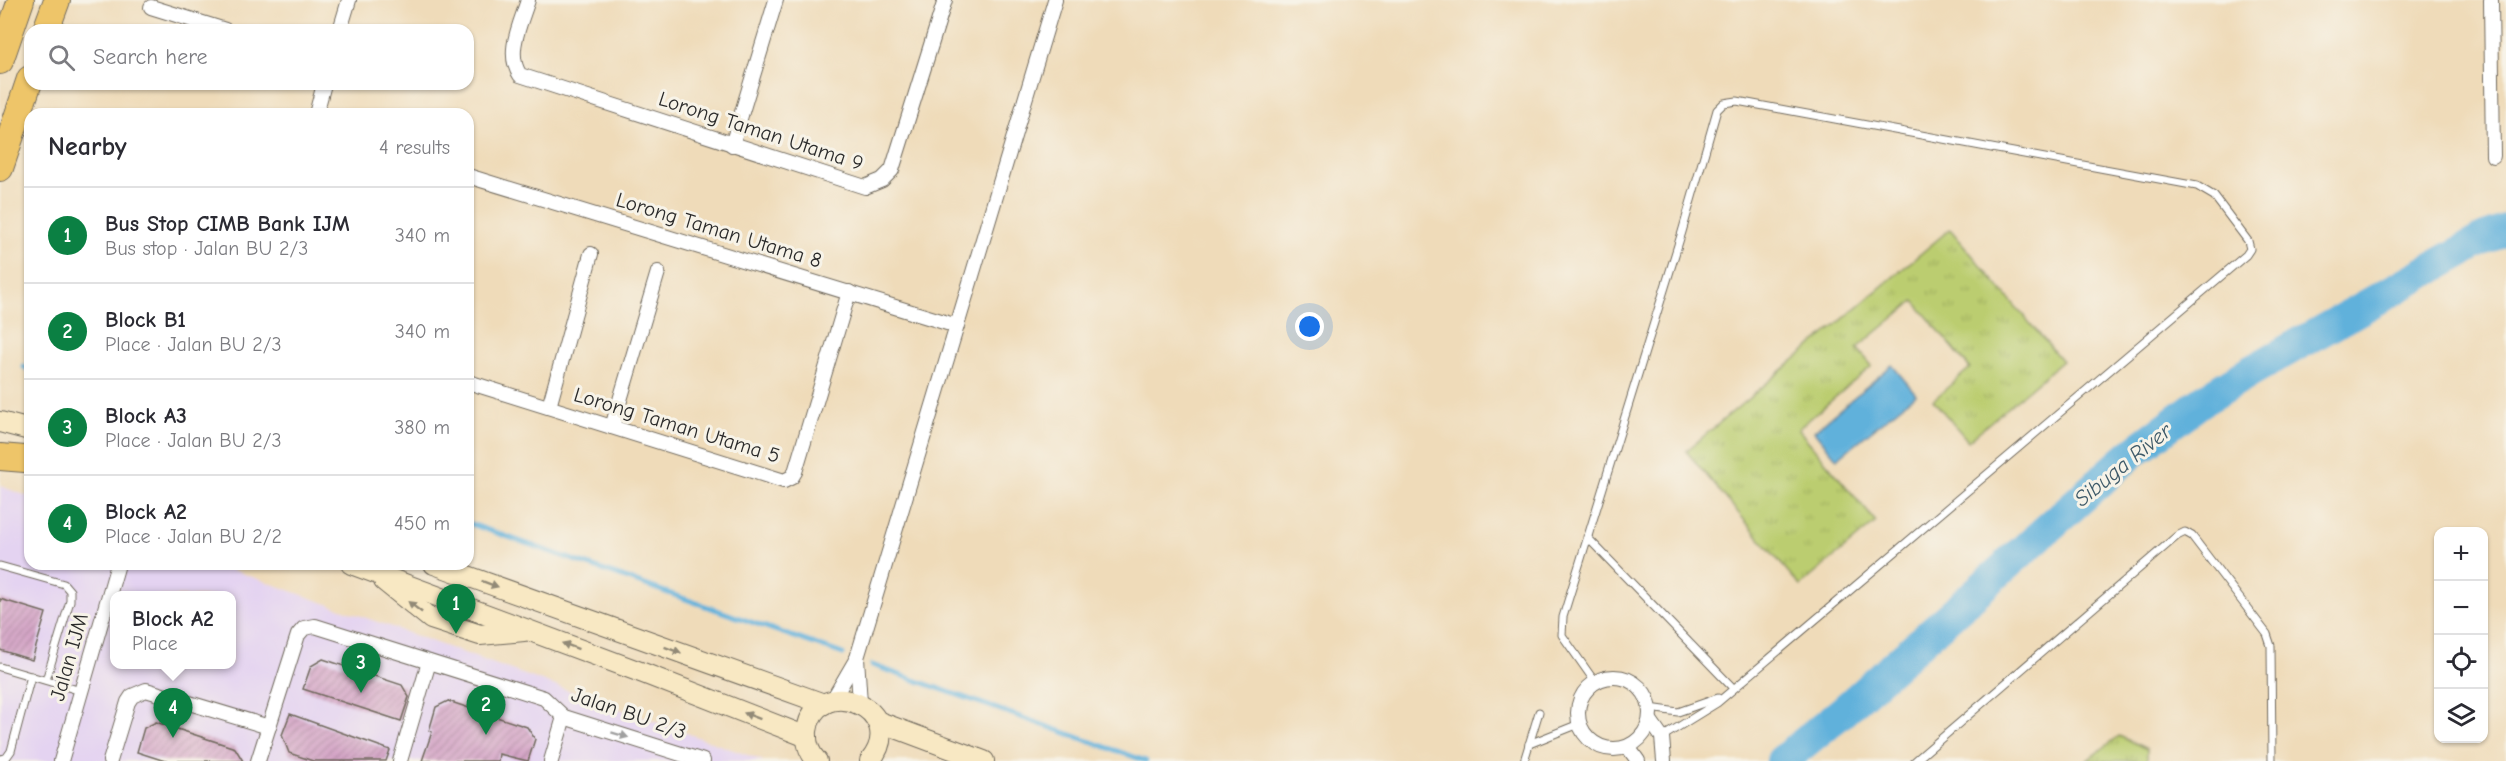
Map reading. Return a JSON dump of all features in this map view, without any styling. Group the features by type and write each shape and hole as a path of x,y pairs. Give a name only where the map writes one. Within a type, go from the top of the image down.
{"highway":[{"path":"0,61 21,0"},
{"path":"48,24 57,0"},
{"path":"0,168 26,90"}],"street":[{"path":"342,24 349,0"},
{"name":"Lorong Taman Utama 9","path":"528,0 512,55 513,65 520,75 865,187 882,180 892,170 945,0"},
{"path":"732,145 776,0"},
{"path":"817,761 809,747 807,737 811,718 828,703 857,658 1055,0"},
{"path":"2491,0 2493,156"},
{"path":"151,7 206,24"},
{"path":"318,108 322,90"},
{"name":"Lorong Taman Utama 8","path":"474,178 957,326"},
{"path":"549,407 591,254"},
{"path":"612,427 658,272"},
{"name":"Lorong Taman Utama 5","path":"474,384 784,480 792,477 849,292"},
{"path":"0,422 24,428"},
{"path":"0,451 18,459"},
{"name":"Jalan IJM","path":"110,591 116,570"},
{"path":"368,570 807,737"},
{"path":"451,570 828,703 851,700 860,704 870,711 877,721 879,741 873,760"},
{"name":"Jalan IJM","path":"61,761 110,591"},
{"name":"Jalan BU 2/3","path":"269,727 298,635 304,628 315,626 544,698 564,717 694,760"},
{"path":"857,658 860,704"},
{"path":"400,761 429,662"},
{"path":"1650,714 1642,736 1628,747 1610,749 1593,743 1584,735 1577,712 1579,700 1594,682 1606,677 1618,676 1629,680 1646,696 1650,714 1662,737 1664,761"},
{"path":"110,761 128,702 132,696 146,690 269,727 258,761"},
{"path":"551,761 564,717"},
{"path":"877,721 984,761"},
{"path":"1628,747 1638,761"}],"lane":[{"path":"1594,682 1562,635 1563,617 1682,232 1717,110 1724,103 1737,101 2197,186 2214,196 2248,241 2250,249 2246,255 1717,703 1662,737"},
{"path":"1916,761 2177,536 2185,532 2192,536 2267,634 2271,646 2272,761"},
{"path":"1587,537 1733,688"},
{"path":"0,566 64,584 70,591 70,602 46,680"},
{"path":"0,667 81,691"},
{"path":"0,759 6,758 11,751 32,676"},
{"path":"1650,714 1678,712 1726,694"},
{"path":"1524,761 1539,712"},
{"path":"1529,744 1579,724"}],"shaded area":[{"path":"0,486 24,495 24,570 233,570 764,761 0,761"}],"green space":[{"path":"1950,229 2062,361 1968,441 1933,400 1970,368 1914,301 1857,348 1872,366 1798,429 1876,522 1800,586 1686,451"},
{"path":"2119,736 2147,749 2147,761 2086,761"}],"water":[{"path":"1892,365 1916,394 1837,459 1814,431"}],"building":[{"path":"0,599 46,613 32,660 0,650"},
{"path":"323,659 402,685 409,697 401,721 303,689 311,666"},
{"path":"448,701 527,727 535,739 528,761 499,754 498,761 422,761 432,732 429,731 436,707"},
{"path":"290,714 390,750 386,761 313,761 289,753 282,735"},
{"path":"156,722 235,748 243,761 165,761 137,752 144,728"}],"waterway":[{"name":"Sibuga River","path":"1782,761 1842,712 2131,454 2202,401 2485,238 2506,231"},
{"path":"474,525 843,654"},
{"path":"872,665 1146,761"}],"place":[{"name":"Bus Stop CIMB Bank IJM","path":"456,634"},
{"name":"Block A3","path":"361,693"},
{"name":"Block B1","path":"486,735"},
{"name":"Block A2","path":"173,738"}]}
